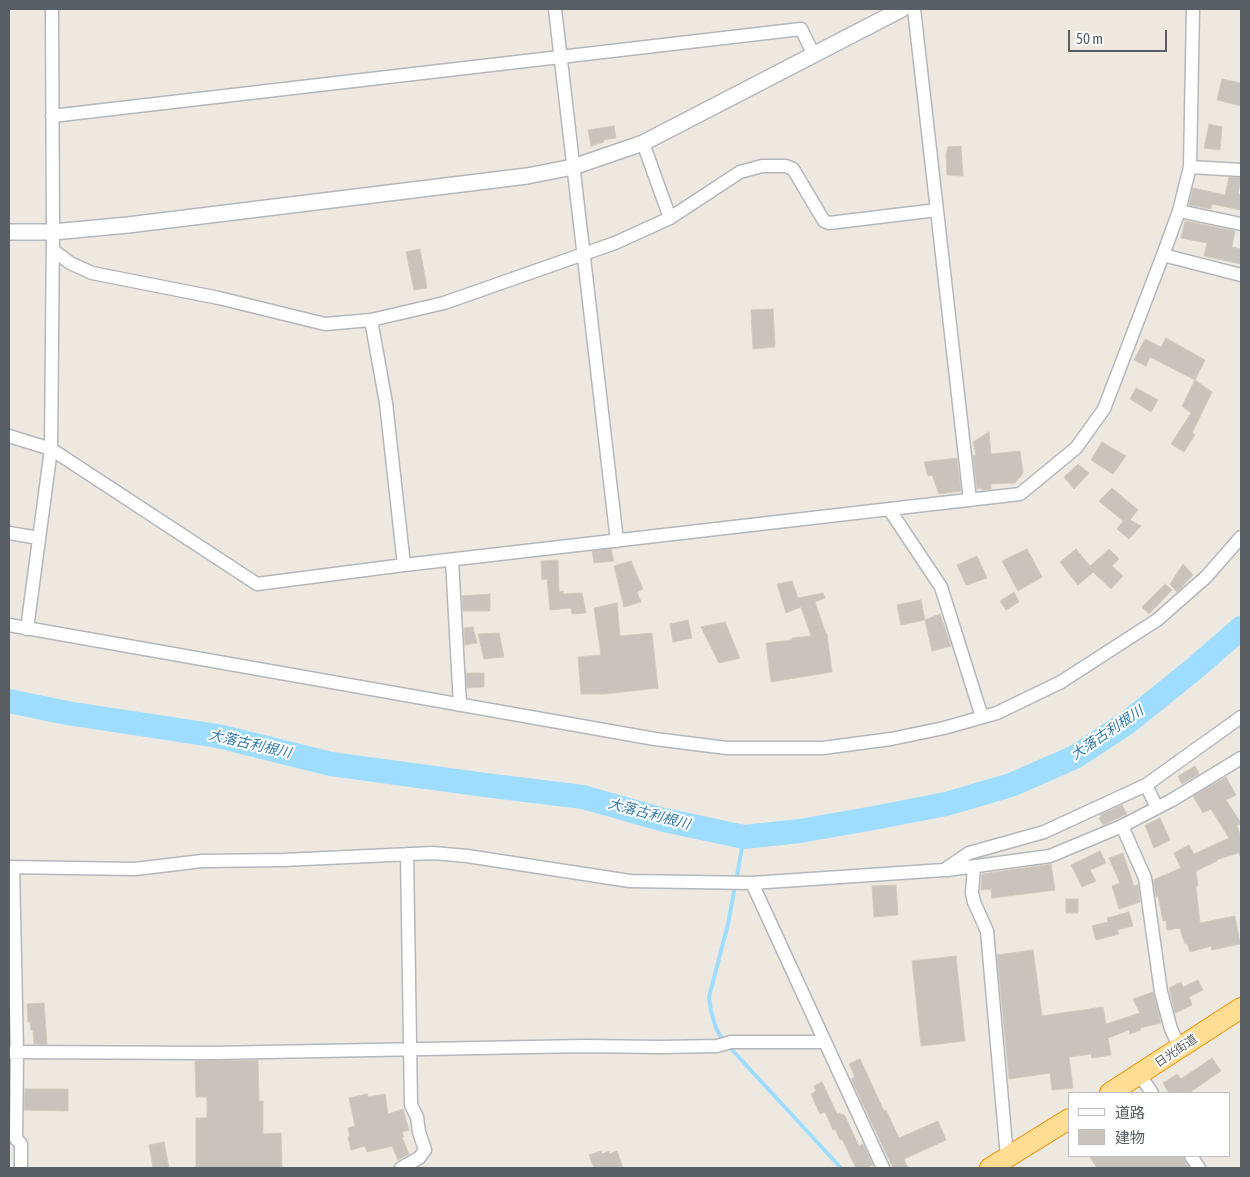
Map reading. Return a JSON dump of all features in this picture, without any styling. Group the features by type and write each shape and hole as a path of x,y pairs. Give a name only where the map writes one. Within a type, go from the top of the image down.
{"highway":[{"name":"日光街道","path":"1112,1092 1241,1008"},
{"path":"990,1168 1068,1120"}],"street":[{"path":"27,629 51,449 53,250 52,9"},
{"path":"554,9 618,541"},
{"path":"9,232 53,232 128,225 517,178 573,167 643,143 902,9"},
{"path":"914,9 970,500"},
{"path":"9,436 51,449 257,584 404,565 1020,494 1076,448 1104,408 1179,211 1190,167 1193,9"},
{"path":"52,116 801,29 814,55"},
{"path":"643,143 670,218"},
{"path":"53,250 70,263 92,273 219,298 325,324 370,320 444,302 615,243 670,218 740,172 762,166 794,168 824,221 829,223 937,210"},
{"path":"1190,167 1241,170"},
{"path":"1179,211 1241,224"},
{"path":"1163,255 1241,275"},
{"path":"370,320 386,403 404,565"},
{"path":"889,509 941,587 982,717"},
{"path":"9,533 39,538"},
{"path":"9,625 655,739 727,748 823,748 891,739 944,728 997,713 1061,682 1156,620 1206,577 1241,537"},
{"path":"452,560 460,705"},
{"path":"944,870 969,853 1044,832 1146,785 1241,717"},
{"path":"21,1168 21,1144 12,1135 11,867 135,869 202,861 283,860 433,853 467,856 630,881 752,883 944,870 1050,856 1122,826 1241,758"},
{"path":"1146,785 1156,808"},
{"path":"1122,826 1145,878 1161,992 1171,1029 1180,1048"},
{"path":"401,1168 419,1158 425,1150 419,1132 417,1117 411,1105 407,854"},
{"path":"974,866 972,893 987,932 1007,1157"},
{"path":"752,883 883,1168"},
{"path":"13,1053 213,1053 410,1048 669,1047 717,1046 732,1042 824,1042"},
{"path":"1140,1075 1151,1092"},
{"path":"1192,1157 1199,1168"}],"building":[{"path":"1222,79 1241,83 1241,106 1217,100"},
{"path":"1209,124 1222,127 1220,150 1204,148"},
{"path":"614,126 616,138 603,140 604,142 591,146 588,130"},
{"path":"961,146 963,176 947,175 946,154 948,147"},
{"path":"1229,177 1241,178 1238,194 1241,195 1241,210 1212,204 1211,209 1189,205 1193,188 1225,195"},
{"path":"1185,221 1235,231 1232,247 1241,249 1241,264 1204,256 1207,243 1181,238"},
{"path":"420,249 427,288 414,290 406,252"},
{"path":"773,309 775,347 753,349 751,310"},
{"path":"1166,338 1205,360 1195,380 1150,357 1146,366 1134,360 1145,339 1161,347"},
{"path":"1195,380 1212,392 1192,433 1195,435 1184,452 1171,444 1191,413 1182,406"},
{"path":"1136,388 1158,400 1151,412 1130,399"},
{"path":"989,432 991,454 1020,451 1023,473 1015,483 991,484 991,489 982,490 981,488 977,489 973,456 976,455 973,442"},
{"path":"1102,442 1126,456 1113,474 1091,460"},
{"path":"957,458 961,491 939,494 932,475 928,476 924,462"},
{"path":"1078,464 1089,473 1074,489 1064,477"},
{"path":"1112,488 1138,510 1130,520 1141,526 1129,539 1117,529 1123,521 1099,501"},
{"path":"611,549 614,561 594,563 592,551"},
{"path":"1027,549 1042,577 1018,591 1002,561"},
{"path":"1076,549 1090,566 1109,549 1119,559 1112,566 1123,576 1111,589 1093,572 1078,585 1060,562"},
{"path":"977,556 987,578 966,585 957,565"},
{"path":"558,560 559,592 563,591 563,594 582,593 586,613 572,614 571,608 550,610 547,579 542,580 541,561"},
{"path":"631,561 643,589 637,592 641,602 624,607 614,566"},
{"path":"1183,564 1193,575 1177,592 1170,584"},
{"path":"792,581 798,598 823,593 825,598 815,602 827,634 832,672 771,682 766,643 811,636 801,607 786,613 777,584"},
{"path":"1165,584 1172,590 1149,614 1142,607"},
{"path":"1014,592 1019,602 1006,610 1000,601"},
{"path":"490,594 490,611 463,611 462,596"},
{"path":"921,600 925,620 901,625 897,605"},
{"path":"617,603 620,636 652,633 658,688 604,694 581,694 578,657 601,655 594,608"},
{"path":"940,614 951,646 932,651 925,620"},
{"path":"688,620 692,638 673,642 670,624"},
{"path":"725,622 740,658 719,663 701,627"},
{"path":"473,627 477,643 465,645 464,628"},
{"path":"499,633 504,657 484,659 478,634"},
{"path":"466,673 484,673 484,687 467,688"},
{"path":"1195,766 1199,774 1182,784 1178,776"},
{"path":"1226,777 1236,795 1226,800 1241,823 1237,826 1241,833 1241,857 1238,853 1216,860 1196,871 1198,886 1196,886 1200,923 1235,916 1240,944 1212,950 1211,946 1190,952 1187,943 1185,944 1180,928 1167,930 1166,920 1163,921 1153,880 1181,868 1174,853 1189,845 1194,854 1229,838 1211,809 1203,813 1193,796"},
{"path":"1122,805 1127,814 1103,825 1099,818 1101,817 1100,815"},
{"path":"1160,818 1170,840 1154,848 1145,825"},
{"path":"1100,851 1106,863 1090,870 1096,881 1082,887 1071,865"},
{"path":"1123,853 1134,886 1138,885 1140,902 1119,909 1112,886 1120,883 1109,858"},
{"path":"1051,864 1055,890 992,898 991,889 981,890 982,874"},
{"path":"896,885 898,915 874,917 872,886"},
{"path":"1066,899 1078,899 1078,913 1066,913"},
{"path":"1129,912 1133,926 1117,930 1119,934 1096,940 1092,926 1108,922 1107,918"},
{"path":"1033,950 1042,1016 1103,1007 1106,1024 1140,1013 1133,999 1153,992 1161,1023 1140,1028 1141,1030 1130,1034 1129,1030 1108,1038 1111,1055 1092,1058 1091,1054 1069,1057 1073,1088 1052,1090 1050,1073 1009,1079 997,955"},
{"path":"956,956 965,1041 921,1046 912,961"},
{"path":"1198,980 1203,990 1189,997 1192,1005 1175,1013 1169,988 1181,982 1183,987"},
{"path":"44,1003 47,1044 34,1044 33,1030 31,1030 30,1022 28,1022 27,1004"},
{"path":"1212,1058 1221,1071 1190,1092 1168,1092 1163,1083 1177,1074 1181,1079"},
{"path":"860,1059 899,1138 938,1121 946,1140 904,1159 908,1168 893,1168 851,1079 855,1077 849,1064"},
{"path":"258,1060 259,1101 263,1101 263,1134 281,1133 282,1168 196,1168 196,1118 207,1118 207,1097 196,1097 195,1061"},
{"path":"822,1082 837,1114 840,1113 840,1115 845,1116 859,1146 863,1144 873,1165 866,1168 856,1168 842,1139 840,1140 835,1129 833,1130 825,1112 820,1114 811,1094 816,1091 814,1086"},
{"path":"25,1089 68,1089 68,1111 24,1110"},
{"path":"367,1094 368,1097 385,1094 388,1114 403,1109 409,1130 402,1132 404,1137 402,1137 409,1154 398,1160 392,1146 367,1152 365,1146 351,1150 348,1128 355,1126 349,1098"},
{"path":"164,1142 169,1168 153,1168 149,1145"},
{"path":"601,1151 602,1154 609,1151 609,1154 617,1151 623,1168 594,1168 589,1155"},
{"path":"1090,1157 1184,1157 1189,1168 1097,1168"}],"waterway":[{"name":"大落古利根川","path":"9,701 67,713 218,736 331,764 583,797 664,820 744,837 800,831 946,804 1011,785 1075,757 1128,722 1241,628"},
{"path":"744,837 728,924 709,997 711,1011 716,1028 722,1039 841,1168"}]}
